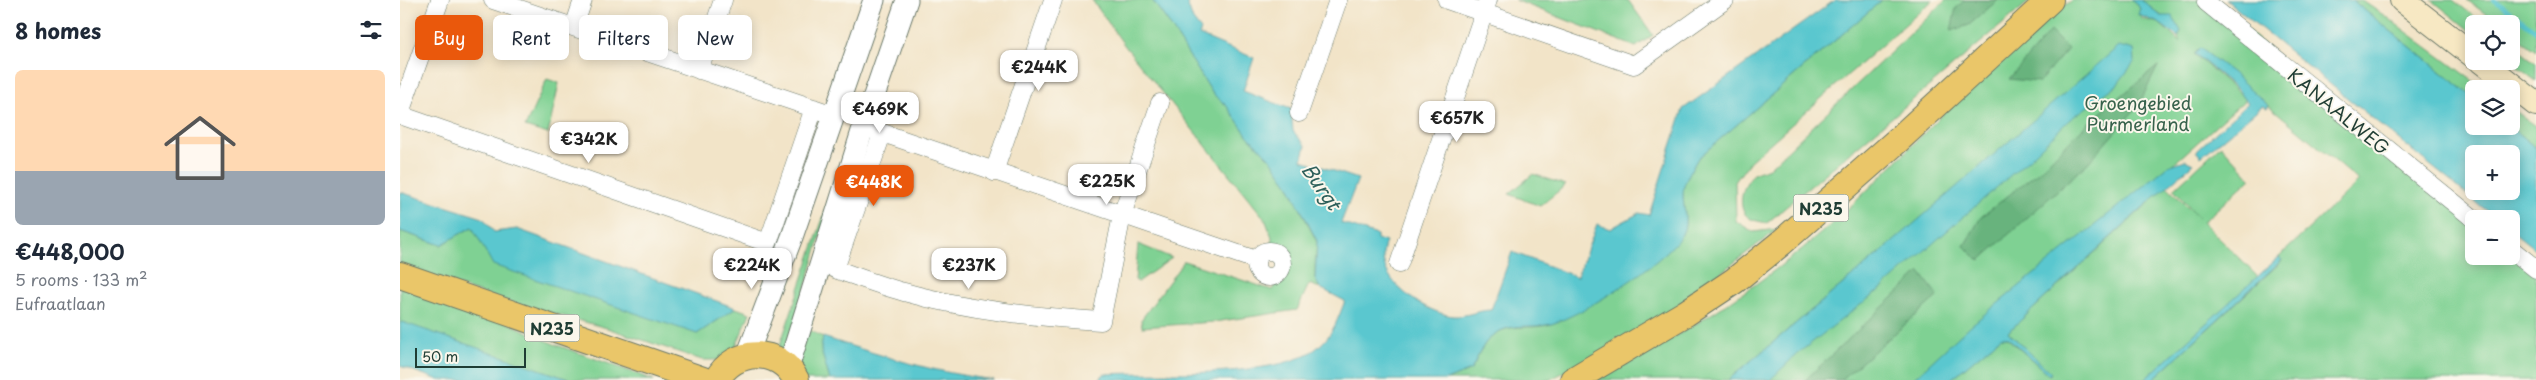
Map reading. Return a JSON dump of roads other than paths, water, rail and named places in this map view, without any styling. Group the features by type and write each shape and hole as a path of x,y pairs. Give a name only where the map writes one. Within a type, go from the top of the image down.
{"main road":[{"path":"2402,0 2465,49"},
{"name":"N235","path":"1573,380 1686,313 1734,281 1781,243 1898,140 2048,2"},
{"path":"2493,70 2536,104"},
{"name":"N235","path":"400,275 703,380"},
{"path":"717,380 727,366 747,356 765,355 792,374"}],"street":[{"path":"440,0 400,114 768,243 823,112 874,0"},
{"path":"493,0 1256,260"},
{"path":"574,27 583,0"},
{"path":"699,70 723,0"},
{"path":"907,0 835,269 904,292 972,307 1040,317 1101,321 1122,215 1160,103"},
{"path":"994,172 1053,0"},
{"path":"1299,112 1338,0"},
{"path":"1447,0 1486,6 1634,65 1725,0"},
{"name":"KANAALWEG","path":"2206,2 2465,212"},
{"path":"1399,264 1486,6"},
{"path":"747,356 792,237 823,112"},
{"path":"792,374 873,130"},
{"path":"2520,256 2536,269"}],"water":[{"name":"Burgt","path":"1152,0 1186,0 1193,20 1201,30 1199,35 1254,58 1243,91 1291,109 1293,131 1306,146 1302,160 1358,179 1341,223 1377,235 1377,239 1386,242 1383,255 1386,268 1392,280 1402,291 1428,308 1458,316 1491,310 1512,252 1577,277 1597,224 1610,229 1639,213 1649,215 1683,109 1835,0 1882,0 1698,158 1684,186 1684,229 1673,245 1659,258 1602,299 1565,319 1551,324 1512,327 1497,333 1484,345 1471,370 1446,380 1098,380 1104,374 1216,372 1276,365 1300,358 1318,347 1328,337 1345,301 1320,288 1315,279 1317,241 1288,184 1271,160 1248,136 1226,105 1213,94"},
{"path":"2131,0 2141,0 2161,16 2172,16 2181,31 2178,37 2159,23 2138,15 2140,8"},
{"path":"2226,0 2352,0 2465,91 2465,135 2520,135 2536,148 2536,250 2520,237 2520,210 2486,210 2473,200 2520,200 2520,145 2465,145 2465,193"},
{"path":"2119,46 2134,50 2135,61 2117,85 2069,120 2029,159 1881,289 1797,354 1770,380 1728,380 1887,247"},
{"path":"2200,48 2233,73 2269,106 2267,108 2262,106 2201,157 2196,151 2248,103 2239,91 2195,54"},
{"path":"2185,160 2193,164 2140,210 2008,332 2051,373 2049,375 2007,337 2001,337 1950,380 1912,380 1970,326 2168,166"},
{"path":"400,192 483,218 494,232 517,229 736,308 697,334 493,265 472,227 441,245 400,231"},
{"path":"2279,257 2282,260 2152,380 2144,380"},
{"path":"402,322 571,380 439,380 400,366 400,323"},
{"path":"823,337 886,357 929,368 994,380 830,380 821,350"}],"waterway":[{"path":"2494,0 2536,31"}],"park label":[{"name":"Groengebied Purmerland","path":"2138,112"}]}
